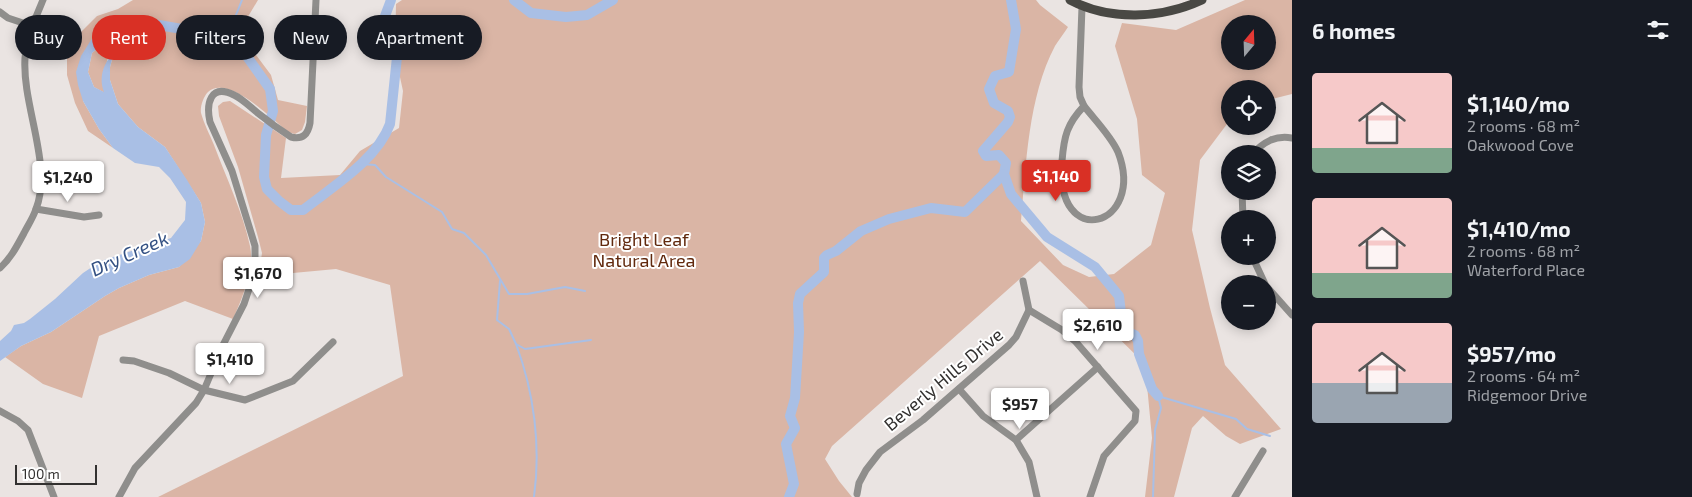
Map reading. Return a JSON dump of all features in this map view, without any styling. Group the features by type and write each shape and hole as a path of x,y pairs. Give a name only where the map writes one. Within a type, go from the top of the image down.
{"main road":[{"path":"1070,0 1082,6 1110,14 1137,15 1162,14 1202,0"}],"street":[{"path":"37,15 44,0"},
{"path":"119,497 134,468 196,402 204,390 223,345 244,304 251,283 255,262 254,246 232,172 210,122 208,106 210,99 213,94 220,92 235,95 291,137 305,136 309,129 316,0"},
{"path":"1082,6 1079,87 1084,106 1118,151 1123,182 1117,206 1104,218 1088,221 1080,217 1068,203 1061,173 1066,134 1074,117 1084,106"},
{"path":"0,12 15,20"},
{"path":"0,268 7,262 15,250 36,209 41,170 26,89 25,60"},
{"path":"1262,145 1272,139 1292,138"},
{"path":"36,209 84,217 99,215"},
{"path":"1023,281 1029,310 1075,340 1132,405 1137,416 1135,421 1104,456 1090,497"},
{"path":"1276,299 1292,315"},
{"name":"Beverly Hills Drive","path":"857,494 859,483 873,458 890,443 923,420 1010,345 1029,310"},
{"path":"123,360 134,361 169,373 204,390 245,400 293,381 332,342"},
{"path":"1016,440 1098,368"},
{"path":"959,389 983,416 1016,440 1029,462 1037,497"},
{"path":"0,410 18,421 28,430 54,497"},
{"path":"1235,497 1264,451"}],"green space":[{"path":"133,0 258,0 249,15 176,15 176,60 260,60 271,75 278,100 307,106 302,130 295,134 288,132 250,100 238,93 217,88 206,94 202,102 201,113 239,208 250,246 251,264 240,302 233,319 185,301 99,336 82,398 43,384 5,357 21,346 51,332 119,288 149,275 179,267 201,241 205,222 201,203 165,147 138,127 118,104 110,80 112,60 166,60 166,15 100,15 118,9"},
{"name":"Bright Leaf Natural Area","path":"402,0 1036,0 1068,27 1055,46 1039,87 1027,154 1021,221 1063,265 1089,277 1114,274 1151,245 1165,193 1142,175 1137,119 1115,46 1122,23 1176,30 1245,0 1292,0 1292,94 1276,98 1276,80 1221,80 1221,132 1200,160 1192,230 1225,365 1281,429 1240,444 1226,436 1203,416 1192,428 1174,497 1145,497 1152,438 1145,364 1040,261 832,446 825,459 852,497 158,497 403,376 390,285 336,269 293,273 260,266 262,253 258,237 238,167 219,116 218,106 223,102 230,101 286,138 281,178 340,175 360,151 399,128 403,91 396,60 482,60 482,15 396,15 396,4"},
{"path":"92,21 92,40 83,101 99,129 113,148 88,131 75,103 67,75 67,60 82,60 82,31"},
{"path":"92,53 92,60 107,60 105,93 94,87 88,72"}],"water":[{"path":"91,40 92,53 88,72 94,87 104,92 102,86 103,70 108,60 112,60 110,80 118,104 138,127 165,147 201,203 205,222 201,241 190,259 179,267 149,275 119,288 51,332 21,346 0,361 0,341 11,331 14,325 24,323 30,319 83,273 101,261 171,238 185,220 186,202 170,178 159,167 135,163 113,148 99,129 83,101 76,72 80,60 82,60 82,54"}],"waterway":[{"path":"236,15 242,0"},
{"name":"Dry Creek","path":"166,26 222,36 246,55 270,89 273,111 266,135 264,177 267,189 291,210 303,210 364,161 384,137 390,124 397,57 385,16 391,0"},
{"name":"Dry Creek","path":"514,0 531,13 566,17 587,15 613,0"},
{"path":"1011,0 1016,29 1009,72 995,76 989,89 994,103 1008,111 1010,117 1008,122 983,151 986,156 999,155 1006,163 1004,174 1011,194 1047,237 1095,267 1119,296 1123,330 1135,335 1138,341 1139,354 1152,389 1158,396"},
{"path":"361,164 375,165 386,177 442,212 452,229 464,233 486,255 509,294 527,294 565,287 585,291"},
{"path":"789,497 794,484 786,444 795,428 790,416 795,398 799,332 798,303 800,294 824,272 824,258 861,231 889,219 931,208 965,212 1004,174"},
{"path":"500,281 497,320 509,329 516,344 525,349 591,340"},
{"path":"516,344 527,381 534,419 537,458 534,497"},
{"path":"1158,396 1236,419 1247,429 1270,436"},
{"path":"1153,497 1155,430 1161,408 1158,396"}]}
